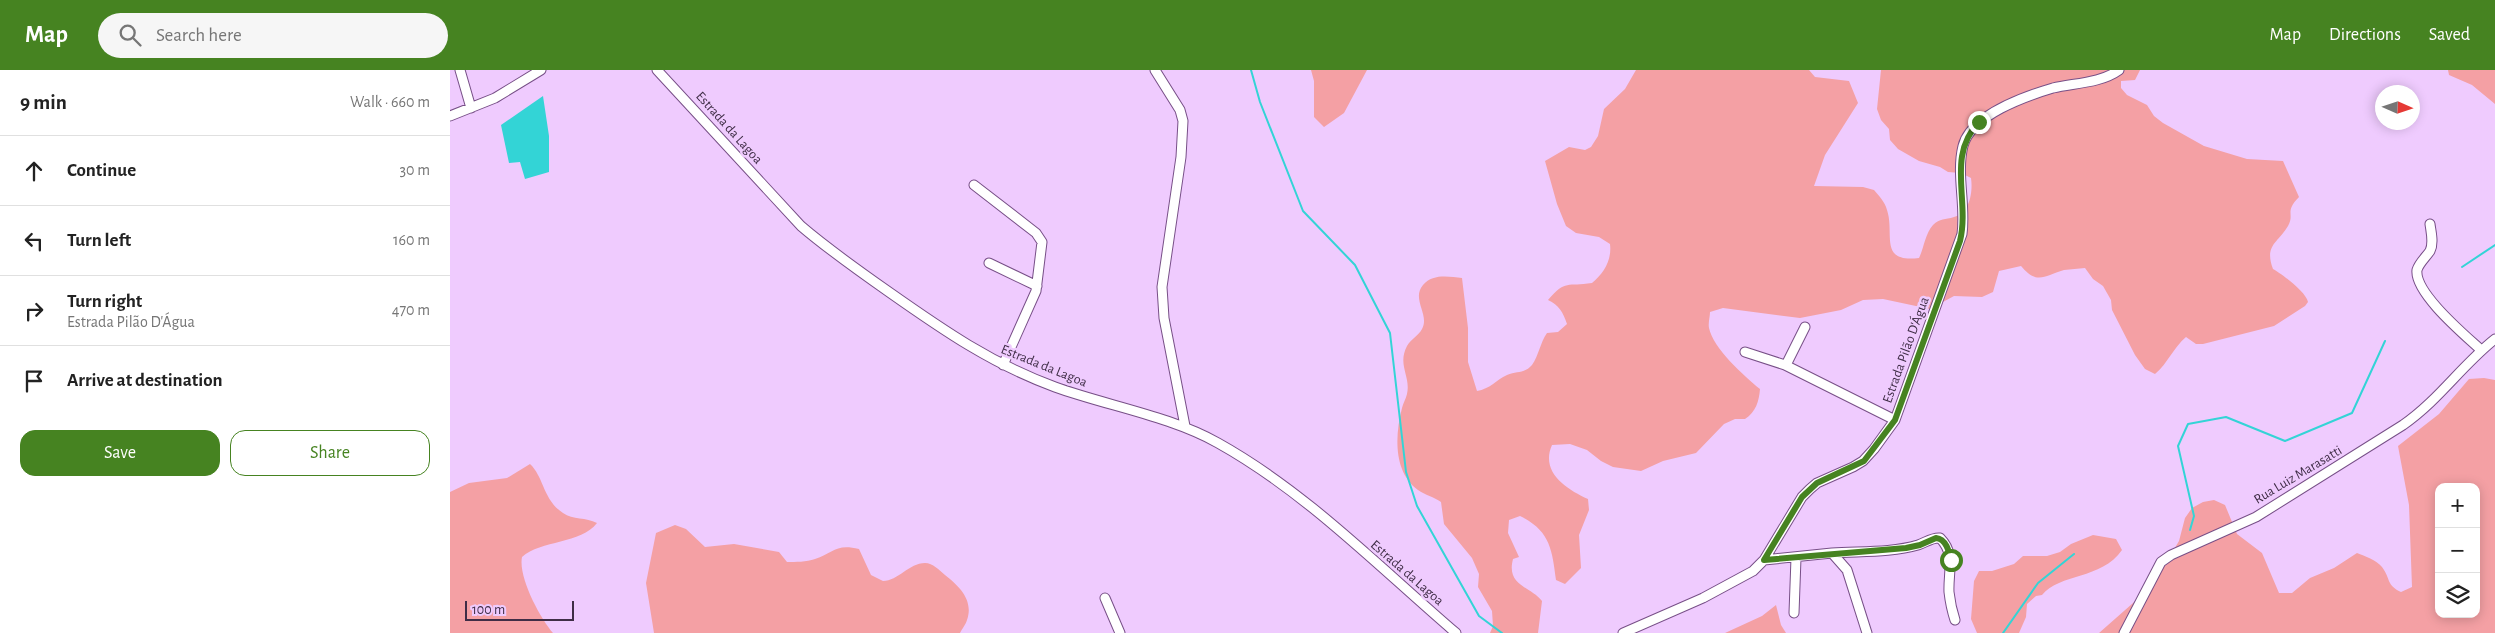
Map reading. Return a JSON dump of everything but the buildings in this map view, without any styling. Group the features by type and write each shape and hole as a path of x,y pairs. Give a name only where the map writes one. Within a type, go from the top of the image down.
{"street":[{"path":"460,70 470,108"},
{"path":"450,116 495,98 541,70"},
{"name":"Estrada da Lagoa","path":"657,70 778,202 823,245 942,330 980,354 1054,387 1097,402 1185,426 1217,442 1279,480 1456,633"},
{"path":"1155,70 1180,110 1183,121 1180,157 1162,287 1164,318 1185,426"},
{"name":"Estrada Pilão D'Água","path":"1623,633 1740,580 1753,571 1764,560 1802,497 1817,483 1864,461 1895,420 1960,241 1963,212 1960,163 1963,145 1968,133 1979,122 2001,108 2028,96 2053,88 2104,78 2119,70"},
{"path":"974,185 1041,237 1042,245 1037,286 1003,365"},
{"path":"2430,224 2431,249 2418,269 2418,276 2423,289 2441,312 2481,350"},
{"path":"989,263 1037,286"},
{"path":"1786,365 1805,327"},
{"name":"Rua Luiz Marasatti","path":"2124,633 2141,598 2162,562 2256,517 2349,461 2424,411 2481,350 2495,339"},
{"path":"1745,352 1786,365 1895,420"},
{"path":"1764,560 1914,546 1940,538 1950,554 1949,590 1954,620"},
{"path":"1832,553 1847,570 1867,633"},
{"path":"1794,613 1796,558"},
{"path":"1105,598 1120,633"}],"shaded area":[{"path":"1311,70 1367,70 1344,113 1324,127 1314,117 1314,81"},
{"path":"1636,70 1809,70 1815,77 1849,81 1858,103 1825,155 1814,186 1863,187 1874,190 1887,210 1893,251 1898,256 1919,258 1933,225 1940,220 1959,215 1967,207 1971,195 1971,178 1961,173 1948,172 1940,167 1919,161 1898,149 1890,140 1889,129 1881,120 1877,109 1881,70 2140,70 2135,80 2121,81 2121,88 2127,95 2147,105 2154,116 2163,123 2204,146 2247,159 2283,161 2299,197 2292,206 2291,219 2288,226 2271,249 2271,261 2273,269 2298,288 2308,302 2305,306 2274,326 2203,344 2196,344 2186,337 2155,374 2145,369 2135,355 2112,310 2111,300 2103,286 2093,279 2085,268 2064,270 2041,277 2032,275 2021,266 1999,271 1993,292 1982,297 1954,296 1930,309 1883,299 1863,300 1841,310 1800,318 1723,308 1710,312 1709,328 1716,344 1738,369 1760,389 1758,402 1754,410 1745,419 1735,419 1724,424 1696,453 1663,461 1641,471 1613,467 1601,461 1587,450 1570,444 1552,445 1549,463 1552,471 1564,485 1588,499 1589,510 1579,535 1581,568 1565,584 1556,580 1551,550 1544,535 1538,528 1520,516 1509,520 1508,533 1519,557 1513,559 1513,575 1520,584 1542,601 1538,633 1490,633 1493,626 1492,611 1478,587 1479,574 1472,558 1444,524 1441,502 1418,490 1404,473 1400,463 1397,441 1398,430 1408,388 1403,359 1407,346 1421,331 1424,324 1419,296 1420,290 1427,281 1437,277 1462,278 1468,328 1468,362 1477,391 1486,388 1507,375 1526,370 1532,365 1547,333 1558,332 1567,324 1560,309 1548,300 1563,286 1592,283 1606,266 1610,255 1610,244 1599,237 1576,233 1566,226 1557,204 1545,161 1569,147 1585,150 1591,147 1598,136 1604,109 1625,89"},
{"path":"2448,70 2495,70 2495,104 2472,85 2449,75"},
{"path":"543,96 549,136 549,172 525,179 520,162 509,163 501,125"},
{"path":"2484,378 2495,380 2495,633 2099,633 2141,596 2157,578 2179,541 2185,518 2192,508 2203,502 2214,500 2225,505 2237,534 2262,553 2279,593 2292,593 2310,578 2334,568 2357,553 2370,558 2380,565 2396,589 2401,592 2412,587 2409,505 2398,446 2439,414 2469,379"},
{"path":"530,464 535,469 547,495 556,508 575,518 597,523 581,535 539,547 522,557 523,575 531,597 542,618 553,633 450,633 450,492 469,483 507,478"},
{"path":"675,525 686,529 705,547 734,544 779,552 787,562 812,560 835,549 845,547 859,549 871,575 883,581 894,578 919,564 931,564 950,579 964,594 969,613 960,633 654,633 646,583 656,533"},
{"path":"2093,535 2116,539 2122,550 2103,567 2059,583 2042,595 2036,596 2027,604 2026,617 2019,633 1977,633 1971,619 1974,581 1979,571 1992,571 2014,564 2023,556 2047,556 2060,552 2071,544"},
{"path":"1776,605 1781,625 1786,633 1725,633 1762,616"}],"waterway":[{"path":"1251,70 1260,102 1303,211 1355,265 1390,333 1406,472 1417,506 1479,616 1502,633"},
{"path":"2462,267 2495,245"},
{"path":"2190,530 2194,516 2178,446 2188,424 2226,417 2285,441 2352,413 2385,341"},
{"path":"2003,633 2038,583 2074,554"}],"route":[{"path":"1951,560 1950,554 1940,538 1906,548 1764,560 1802,497 1817,483 1864,461 1895,420 1960,241 1963,227 1960,163 1963,145 1968,133 1979,122"}]}
